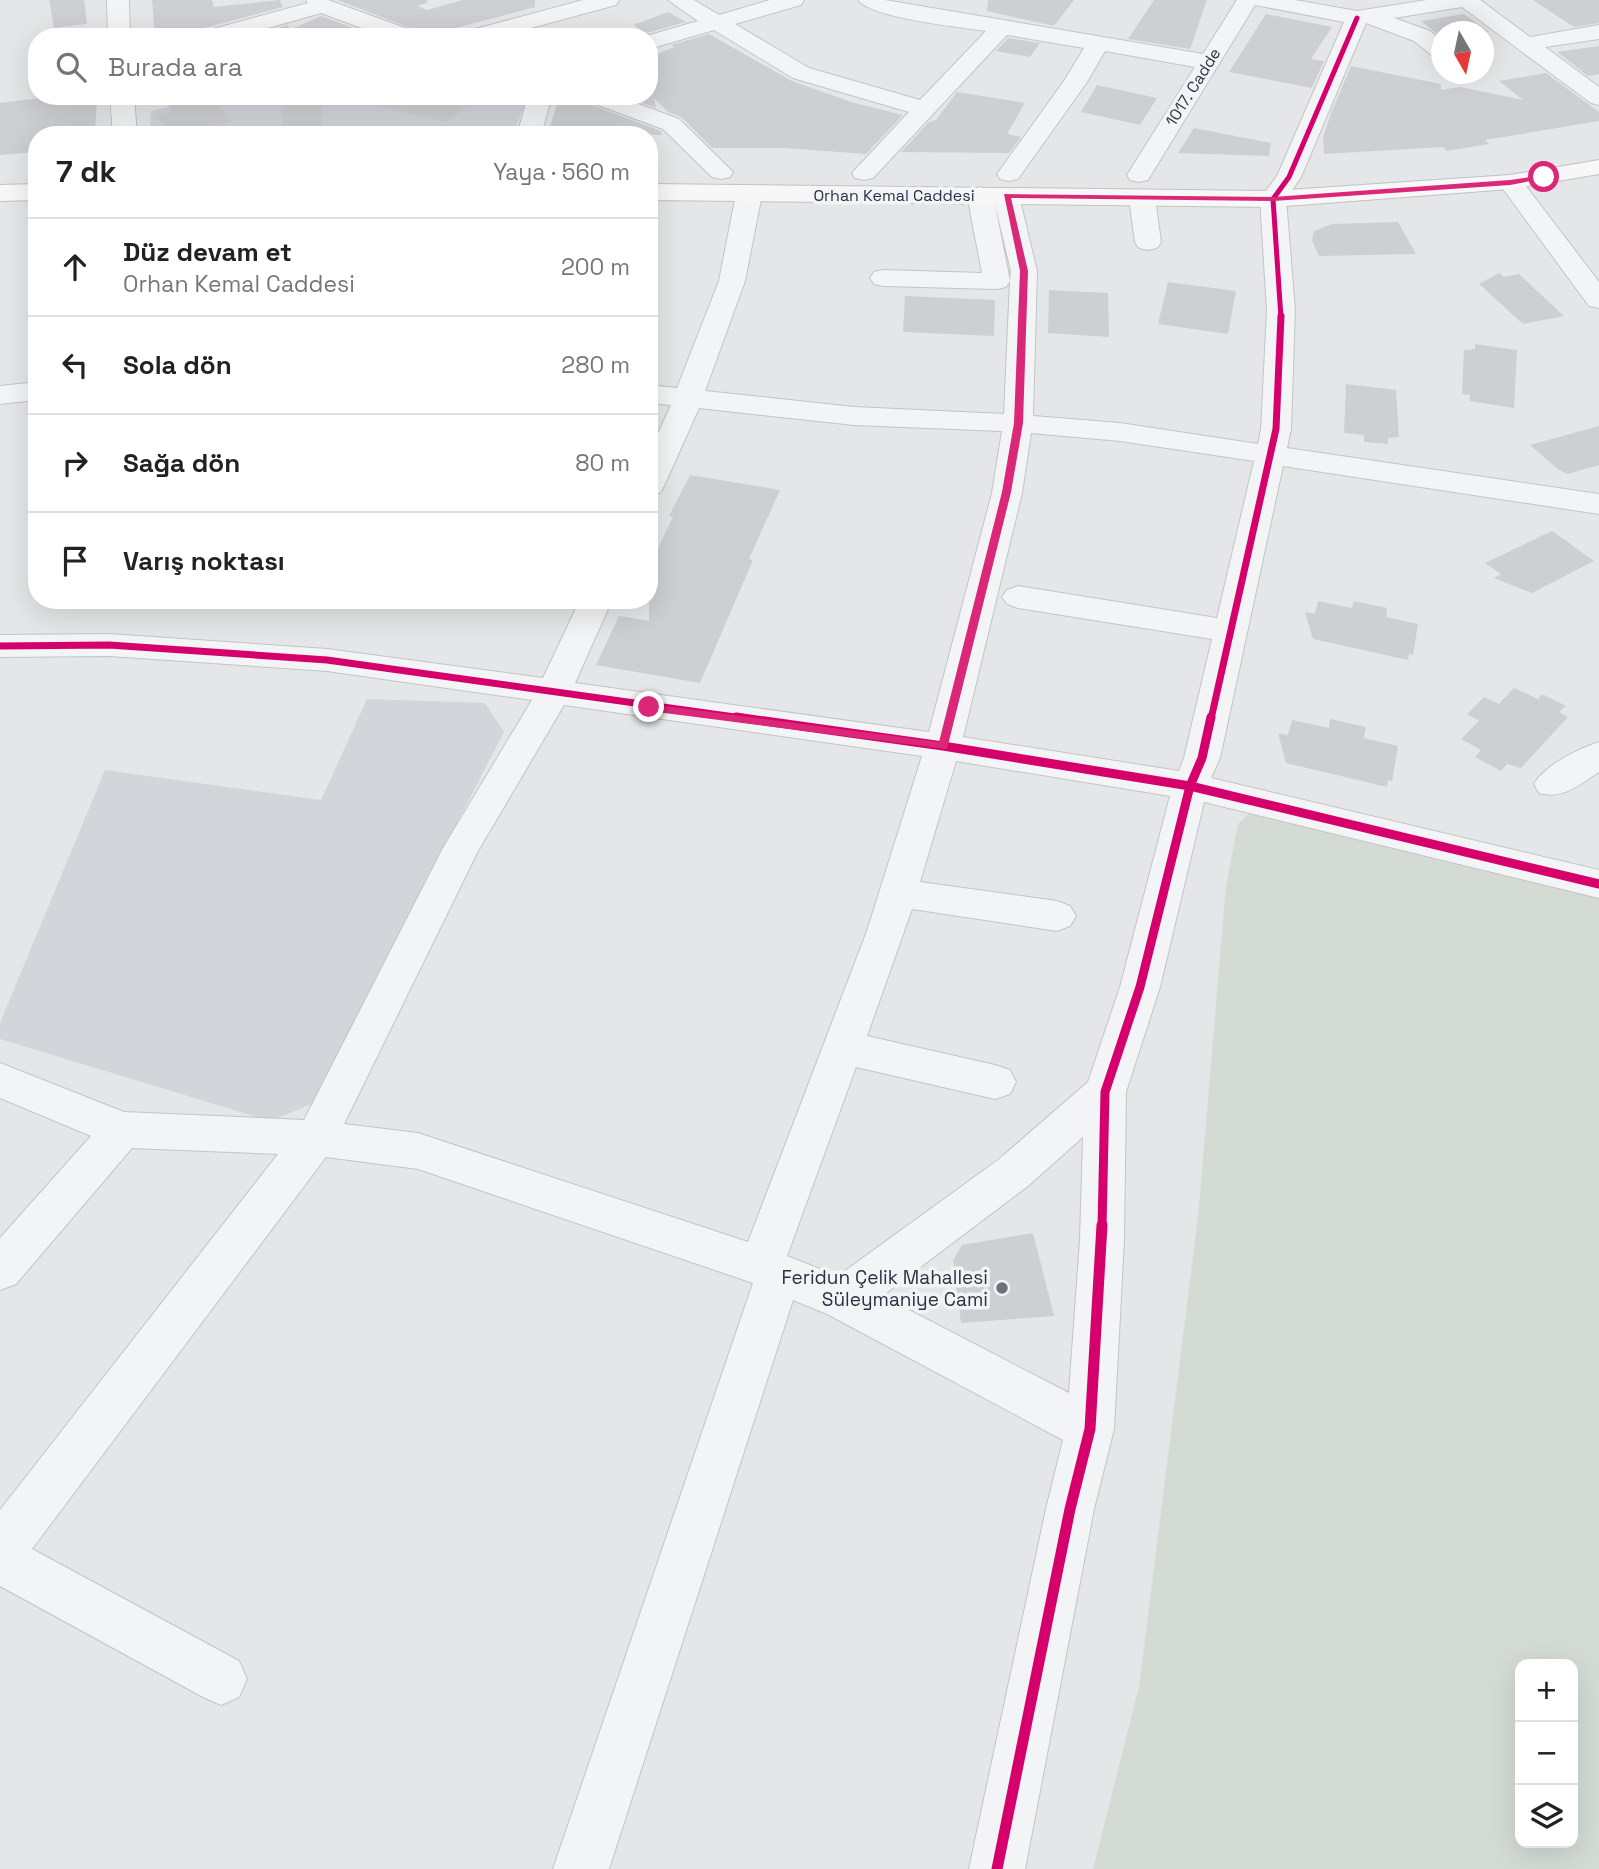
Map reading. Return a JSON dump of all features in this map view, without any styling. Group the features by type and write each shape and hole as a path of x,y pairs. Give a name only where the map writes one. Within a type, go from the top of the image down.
{"main road":[{"name":"Orhan Kemal Caddesi","path":"1281,188 1478,167 1599,148"},
{"name":"Orhan Kemal Caddesi","path":"658,192 748,194 1141,186 1281,188 1510,182 1599,167"},
{"path":"0,170 28,169"},
{"name":"Orhan Kemal Caddesi","path":"658,171 864,173 999,188"},
{"path":"0,193 28,192"}],"street":[{"path":"118,0 118,28"},
{"path":"492,28 526,13 608,0"},
{"path":"679,0 801,73 925,108"},
{"path":"658,39 793,0"},
{"path":"869,0 881,7 1208,62"},
{"path":"864,173 925,108 993,25 991,0"},
{"name":"1017. Cadde","path":"1141,186 1208,62 1248,0"},
{"path":"1260,0 1362,18 1422,36 1431,44"},
{"path":"1362,18 1466,0 1599,98"},
{"path":"239,28 319,3 384,28"},
{"path":"997,1869 1070,1509 1090,1429 1102,1240 1105,1092 1140,986 1189,786 1202,758 1276,429 1281,310 1281,188 1325,88 1362,18"},
{"path":"1525,44 1599,32"},
{"path":"883,278 997,281 999,188 1075,82 1097,45"},
{"path":"123,105 124,126"},
{"path":"532,126 537,105"},
{"path":"619,105 671,124 721,172"},
{"path":"1510,182 1599,300"},
{"path":"1141,186 1148,242"},
{"path":"581,1869 770,1270 843,1047 898,893 943,746 1007,492 1018,423 1024,271 999,188"},
{"path":"658,466 688,398 732,281 748,194"},
{"path":"0,395 28,392"},
{"path":"658,395 853,415 1018,423 1120,432 1599,504"},
{"path":"1018,597 1231,631"},
{"path":"0,1550 316,1138 461,848 554,692 592,609"},
{"path":"0,646 109,645 327,660 943,746 1189,786 1599,884"},
{"path":"1552,784 1599,755"},
{"path":"898,893 1057,916"},
{"path":"843,1047 995,1082"},
{"path":"0,1080 122,1130 316,1138 418,1151 770,1270 843,1298 1090,1429"},
{"path":"843,1298 1013,1172 1105,1092"},
{"path":"0,1270 122,1130"},
{"path":"0,1559 220,1679"}],"shaded area":[{"path":"178,105 525,105 516,126 150,126 151,111"},
{"path":"367,699 485,703 504,732 312,1104 270,1121 0,1039 0,1023 105,770 321,800"},
{"path":"1254,809 1599,890 1599,1869 1093,1869 1139,1687 1198,1217 1226,886 1238,824"}],"building":[{"path":"49,0 84,0 87,24 54,28"},
{"path":"152,0 212,0 214,7 280,0 283,7 205,28 154,28"},
{"path":"337,0 427,0 427,3 417,6 427,10 463,0 535,0 535,7 456,28 410,28"},
{"path":"988,0 1074,0 1054,26 987,11"},
{"path":"1154,0 1207,0 1190,49 1128,39"},
{"path":"1533,0 1599,0 1599,23 1574,27"},
{"path":"668,12 686,22 658,30 633,25"},
{"path":"1266,14 1332,27 1311,59 1324,61 1312,88 1229,72"},
{"path":"1464,14 1474,21 1431,21 1431,29 1421,21"},
{"path":"321,16 353,28 294,28"},
{"path":"709,34 792,81 851,102 903,115 866,154 783,148 712,148 681,117 668,112 658,102 658,53 674,47 671,45"},
{"path":"1008,38 1040,43 1030,57 996,51"},
{"path":"1599,46 1599,74 1588,76 1557,52"},
{"path":"1351,66 1441,84 1441,90 1460,87 1523,100 1499,81 1546,73 1599,112 1599,121 1485,140 1489,144 1447,151 1443,147 1324,154 1323,138"},
{"path":"1097,85 1157,98 1140,125 1081,112"},
{"path":"957,92 1025,103 1007,134 1021,137 1009,153 901,152 929,122 936,120"},
{"path":"28,100 28,105 97,105 95,126 28,126 28,153 0,155 0,103"},
{"path":"168,105 219,105 231,122 212,126 164,126 157,116 172,112"},
{"path":"284,105 323,105 321,126 281,126"},
{"path":"376,105 468,105 447,122"},
{"path":"557,105 591,105 648,126 550,126"},
{"path":"1194,128 1271,143 1269,156 1178,153"},
{"path":"1398,222 1416,254 1319,256 1312,240 1314,231 1332,224"},
{"path":"1499,273 1504,277 1519,274 1564,316 1523,324 1479,284"},
{"path":"1168,282 1236,291 1228,334 1158,324"},
{"path":"1049,290 1108,293 1109,337 1048,333"},
{"path":"905,296 995,300 994,336 903,332"},
{"path":"1475,344 1517,350 1514,408 1470,401 1470,395 1462,394 1464,350 1475,349"},
{"path":"1346,384 1396,390 1399,437 1388,438 1388,444 1364,442 1364,435 1344,433"},
{"path":"1599,426 1599,465 1568,474 1559,470 1530,445"},
{"path":"690,475 780,490 749,559 753,560 700,683 596,665 619,616 649,621 649,609 658,609 658,548 673,517 669,516"},
{"path":"1552,531 1594,561 1532,593 1494,578 1501,574 1485,563"},
{"path":"1318,601 1352,608 1354,601 1387,608 1386,617 1418,624 1413,655 1409,654 1408,660 1313,639 1305,612 1315,614"},
{"path":"1514,688 1538,699 1542,694 1566,706 1559,712 1568,717 1521,768 1507,764 1501,771 1475,757 1481,750 1461,739 1479,721 1467,714 1484,697 1499,704"},
{"path":"1330,719 1366,727 1364,738 1398,746 1392,781 1388,780 1387,787 1286,763 1278,733 1288,735 1292,720 1329,728"},
{"name":"Feridun Çelik Mahallesi Süleymaniye Cami","path":"1033,1233 1054,1316 961,1323 953,1261 962,1245"}],"cycle path":[{"path":"997,1869 1070,1509 1090,1429 1102,1240 1105,1092 1140,987 1190,786 1202,758 1276,429 1281,310 1273,199 1289,177 1357,18"},
{"path":"0,646 109,645 327,660 943,746 1190,786 1599,884"}],"place":[{"name":"Feridun Çelik Mahallesi Süleymaniye Cami","path":"1002,1288"}],"route":[{"path":"649,707 943,746 1007,492 1018,423 1024,271 1006,196 1273,199 1510,182 1544,177"}]}
